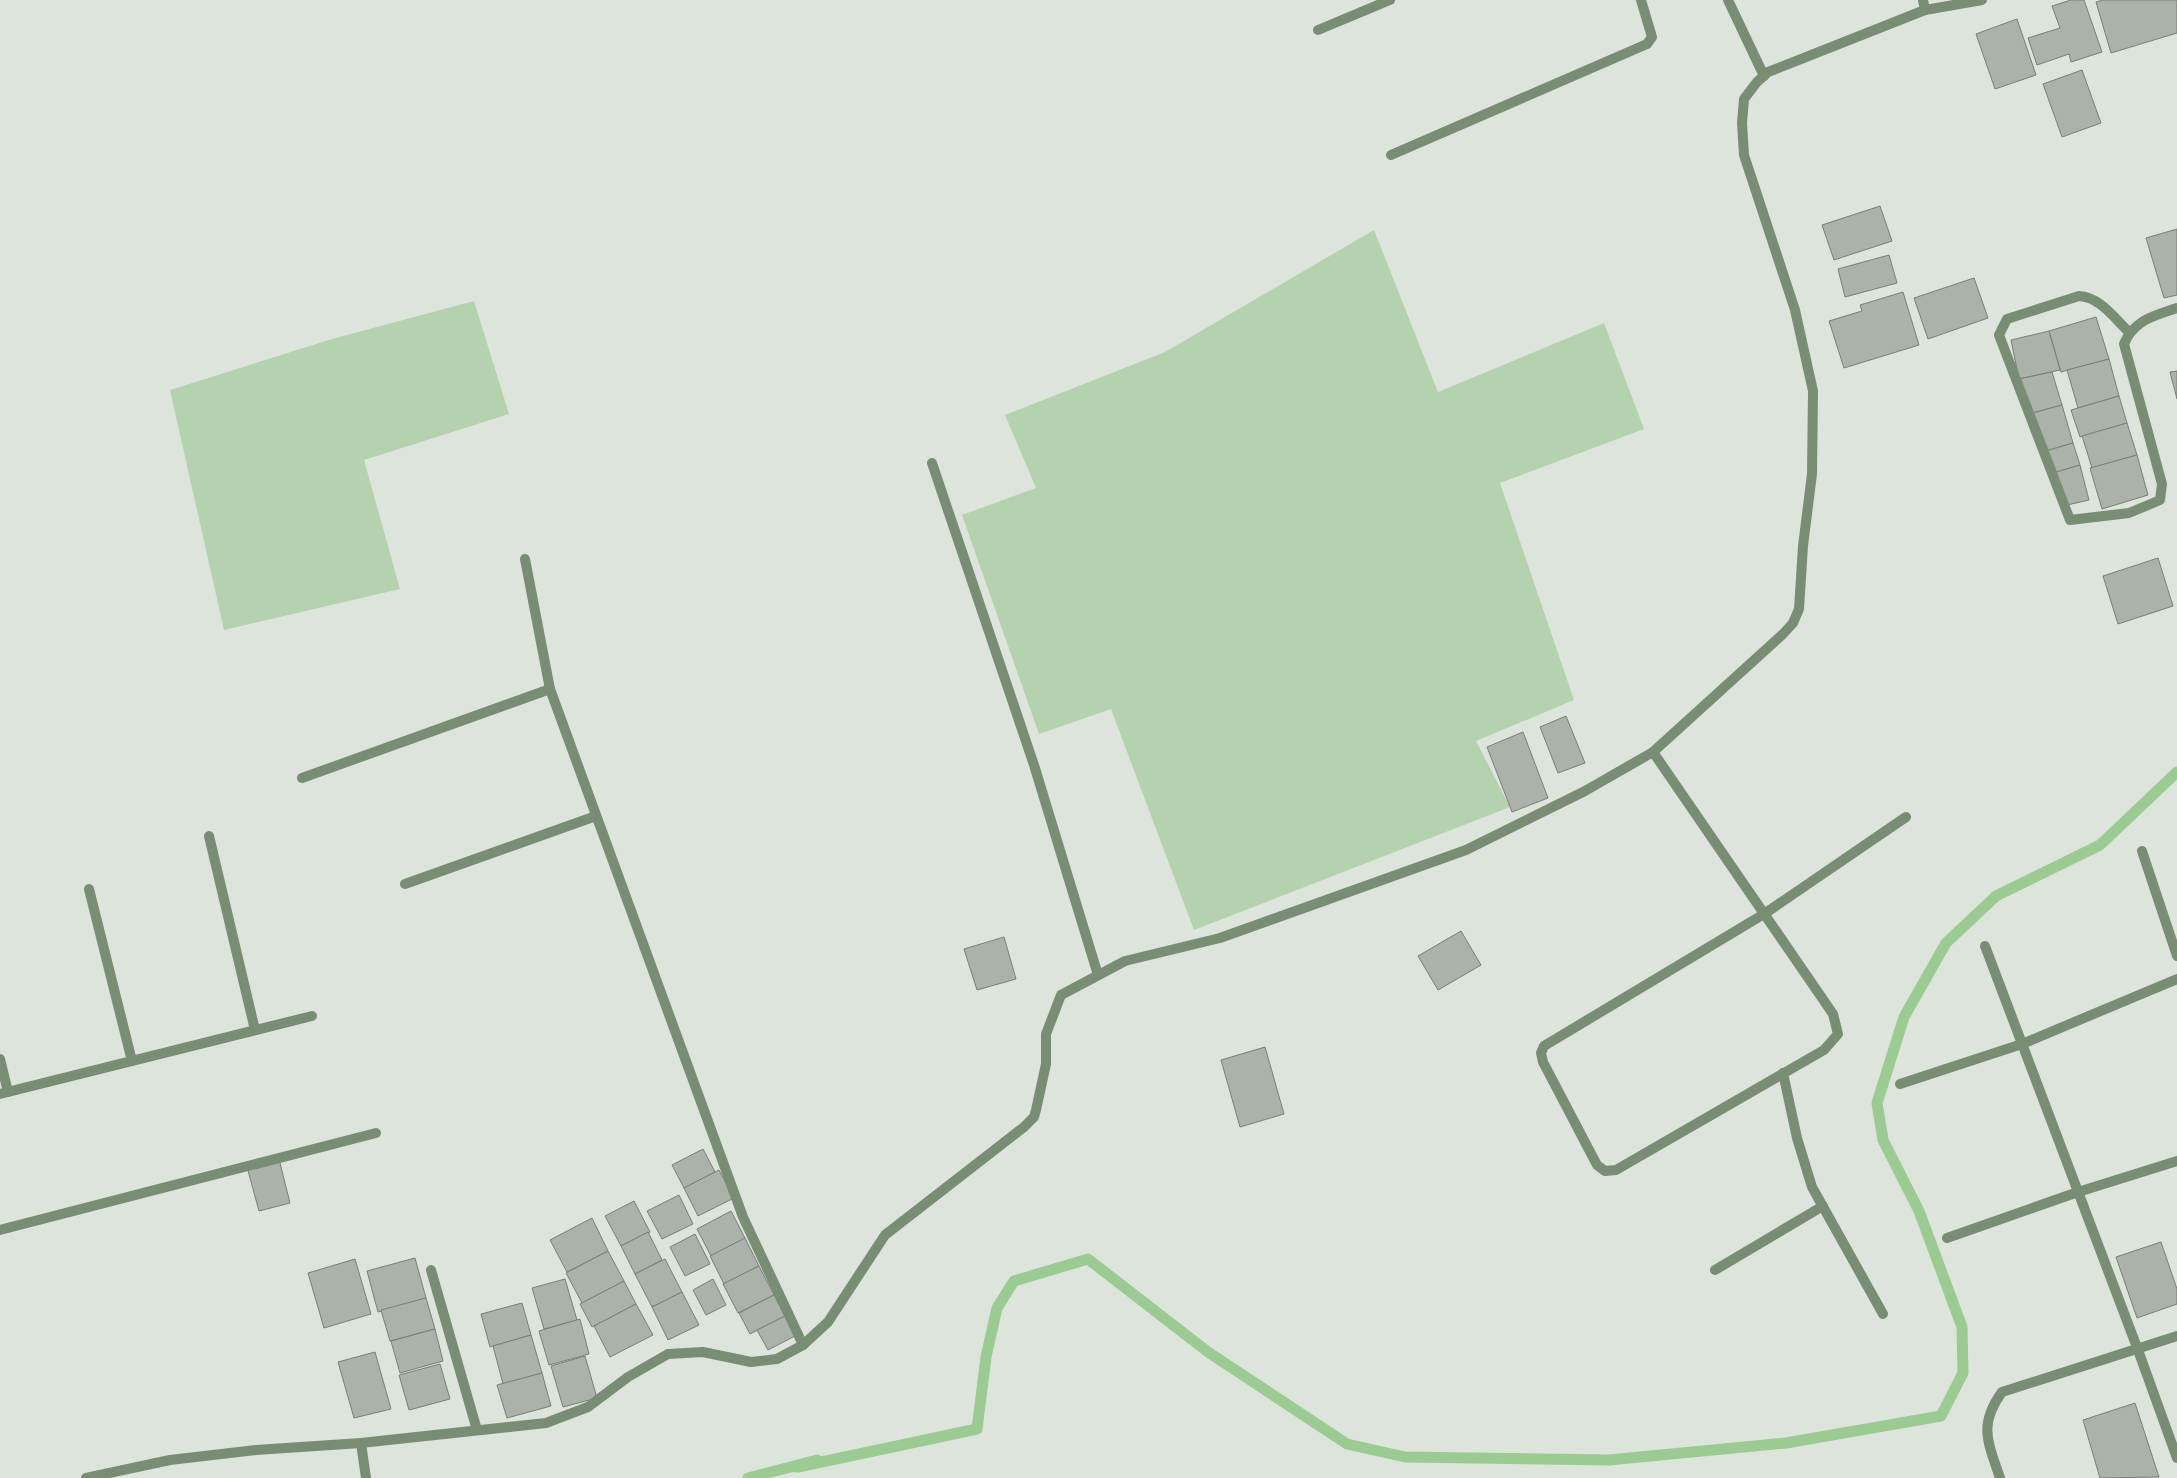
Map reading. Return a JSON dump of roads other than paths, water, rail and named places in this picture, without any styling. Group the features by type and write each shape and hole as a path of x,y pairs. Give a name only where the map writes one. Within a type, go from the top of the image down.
{"street":[{"path":"1318,30 1390,0"},
{"path":"1391,154 1647,44 1652,37 1641,0"},
{"path":"1728,0 1764,76"},
{"path":"86,1478 170,1460 256,1450 361,1442 546,1423 588,1407 628,1377 668,1354 703,1352 751,1362 777,1358 803,1344 828,1322 885,1235 1024,1127 1034,1117 1046,1064 1046,1034 1061,995 1125,961 1220,938 1466,850 1585,790 1653,752 1783,634 1793,623 1799,609 1812,474 1813,391 1795,310 1744,155 1742,122 1744,99 1768,72 1924,5 1982,0"},
{"path":"2128,332 2099,302 2090,296 2079,296 2007,320 1999,335 2070,520 2129,512 2160,500 2162,484 2124,344 2128,332 2144,320 2177,308"},
{"path":"932,463 1034,765 1098,975"},
{"path":"525,559 550,689 743,1217 803,1344"},
{"path":"302,778 550,689"},
{"path":"1653,752 1764,914 1833,1014 1838,1034 1824,1050 1616,1170 1605,1171 1597,1165 1543,1062 1541,1053 1544,1046 1764,914 1906,817"},
{"path":"405,884 596,816"},
{"path":"209,836 254,1030"},
{"path":"2142,851 2177,956"},
{"path":"89,889 132,1061"},
{"path":"1984,946 2138,1350 2177,1458"},
{"path":"1900,1084 2022,1044 2177,979"},
{"path":"0,1058 4,1093 312,1016"},
{"path":"1783,1073 1797,1138 1812,1187 1883,1314"},
{"path":"0,1230 376,1133"},
{"path":"1947,1238 2078,1192 2177,1162"},
{"path":"1715,1270 1823,1206"},
{"path":"431,1270 477,1430"},
{"path":"2000,1478 1986,1437 1986,1427 1991,1410 2002,1392 2177,1336"},
{"path":"361,1442 366,1478"}],"waterway":[{"path":"748,1478 817,1460 798,1467 977,1429 986,1357 997,1308 1014,1281 1088,1259 1208,1352 1347,1444 1405,1457 1609,1460 1786,1443 1941,1416 1963,1373 1962,1327 1919,1211 1883,1140 1877,1103 1904,1017 1946,943 1996,896 2100,845 2177,772"}]}
